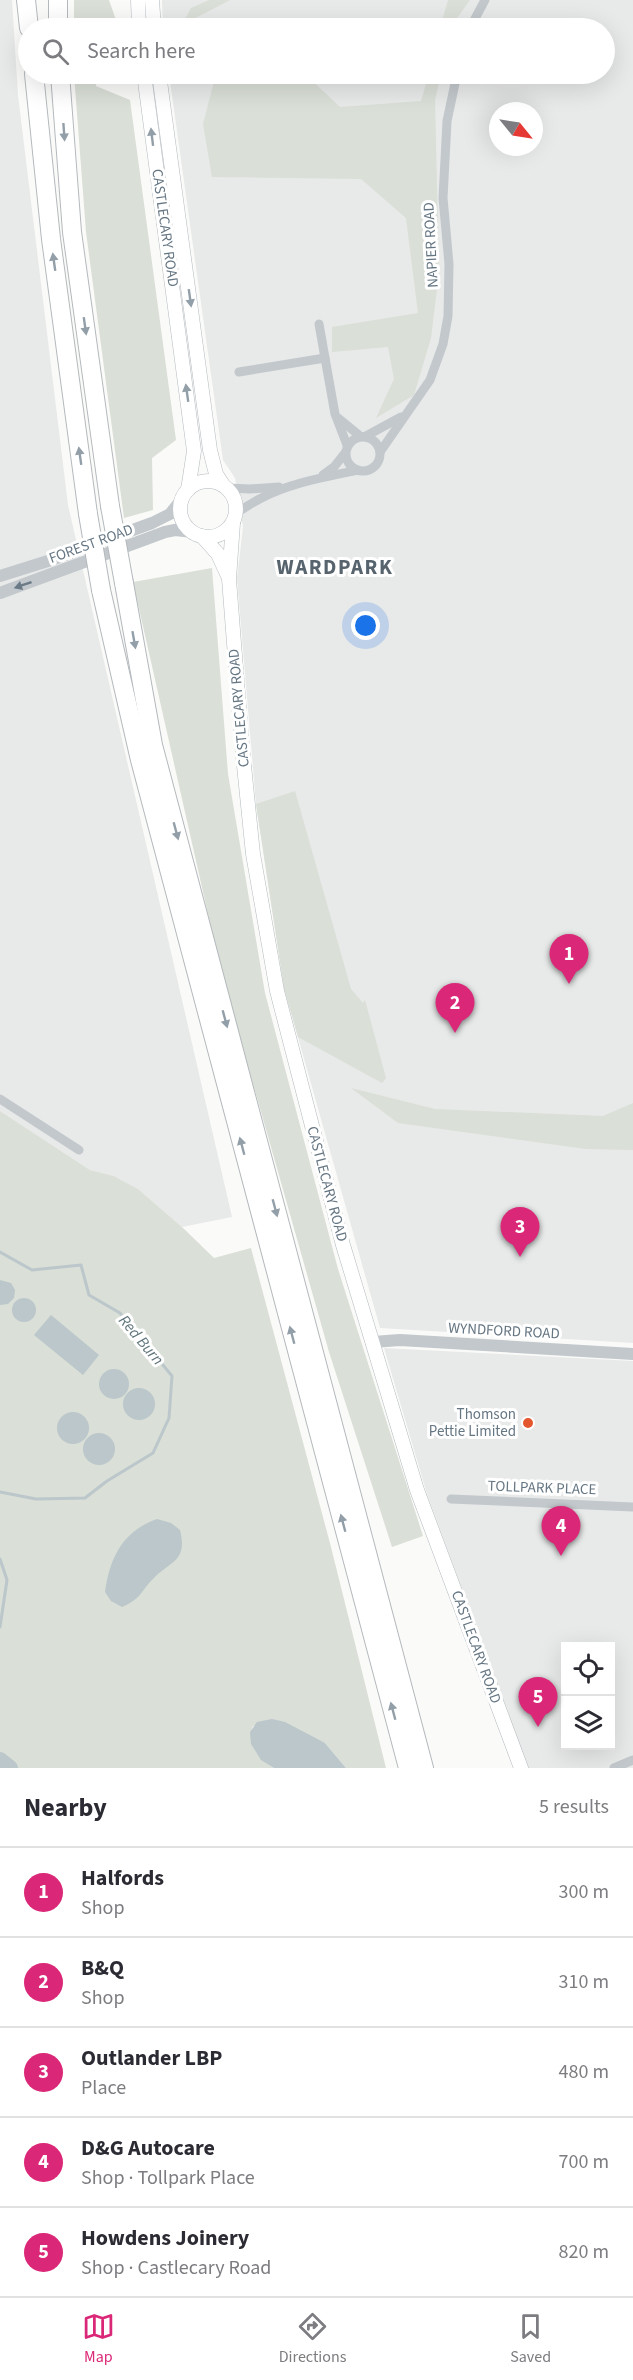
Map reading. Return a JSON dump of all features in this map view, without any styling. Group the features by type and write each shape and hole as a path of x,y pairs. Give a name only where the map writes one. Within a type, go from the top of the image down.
{"highway":[{"path":"26,0 29,18"},
{"path":"32,18 33,0"},
{"path":"58,0 58,18"},
{"path":"35,84 51,239 88,514 101,590 140,760 408,1768"},
{"path":"61,84 72,232 110,506 153,745 424,1768"}],"main road":[{"path":"138,0 139,18"},
{"path":"152,0 153,18"},
{"name":"CASTLECARY ROAD","path":"145,84 194,451 185,494"},
{"name":"CASTLECARY ROAD","path":"160,84 210,450 216,474 225,487"},
{"path":"202,481 213,481 225,487 236,502 234,518 222,533 210,537 197,534 182,518 180,510 185,494 202,481"},
{"name":"CASTLECARY ROAD","path":"234,518 229,579 253,854 279,1002 343,1245 417,1490 521,1768"},
{"name":"CASTLECARY ROAD","path":"197,534 218,554 229,579"}],"street":[{"path":"475,18 485,0"},
{"name":"NAPIER ROAD","path":"380,452 430,381 443,344 448,316 449,264 443,198 447,121 455,84"},
{"path":"319,324 335,414 349,464 358,470"},
{"path":"239,372 325,358"},
{"name":"NAPIER ROAD","path":"363,436 396,421 412,408"},
{"path":"234,518 256,499 287,486 374,467 380,452 374,440 344,424 335,414"},
{"path":"321,477 334,467 354,439 363,436"},
{"path":"225,487 250,489 287,486"},
{"name":"FOREST ROAD","path":"0,576 152,523 170,514 185,494"},
{"name":"FOREST ROAD","path":"0,593 165,532 175,530 197,534"},
{"path":"0,1099 79,1150"},
{"name":"WYNDFORD ROAD","path":"373,1342 400,1340 633,1354"},
{"name":"TOLLPARK PLACE","path":"451,1499 633,1507"},
{"path":"614,1768 633,1760"}],"shaded area":[{"path":"0,0 12,0 18,95 68,505 232,1217 182,1227 138,1189 114,1176 90,1170 0,1111"},
{"path":"74,0 109,0 115,18 74,18"},
{"path":"162,0 633,0 633,1343 380,1328 284,988 256,804 237,578 243,527 235,478 223,460 170,84 615,84 615,18 163,18"},
{"path":"209,0 230,0 195,18 186,18 191,8"},
{"path":"448,0 470,0 457,18 443,18"},
{"path":"75,84 96,84 130,100 176,440 152,458 153,510 124,518 86,232"},
{"path":"213,84 316,84 340,107 421,101 426,84 439,84 435,100 439,272 431,338 414,395 376,418 394,379 388,347 332,352 332,327 418,313 406,218 361,179 212,177 203,124"},
{"path":"212,568 228,774 265,993 338,1269 423,1536 392,1547 329,1352 220,967 133,582"},
{"path":"295,791 351,989 363,1003 365,1000 386,1078 382,1083 298,1037 284,988 256,804"},
{"path":"351,1088 435,1109 603,1116 633,1103 633,1150 586,1149 398,1123"},
{"path":"0,1111 90,1170 114,1176 138,1189 214,1258 251,1248 331,1547 386,1768 346,1768 325,1743 253,1726 251,1739 255,1750 274,1768 0,1768"},
{"path":"0,1280 11,1283 15,1290 14,1298 8,1304 0,1305"},
{"path":"24,1298 33,1301 36,1310 33,1319 24,1322 15,1319 12,1310 15,1301"},
{"path":"51,1315 99,1355 83,1375 34,1335"},
{"path":"384,1348 633,1361 633,1768 528,1768 427,1494"},
{"path":"114,1369 125,1373 129,1384 125,1395 114,1399 103,1395 99,1384 103,1373"},
{"path":"139,1388 150,1393 155,1404 150,1415 139,1420 128,1415 123,1404 128,1393"},
{"path":"73,1412 84,1417 89,1428 84,1439 73,1444 62,1439 57,1428 62,1417"},
{"path":"99,1433 110,1438 115,1449 110,1460 99,1465 88,1460 83,1449 88,1438"},
{"path":"157,1519 171,1523 180,1530 182,1549 176,1560 159,1573 137,1598 122,1607 111,1601 105,1592 110,1568 127,1538 145,1524"},
{"path":"272,1719 285,1722 325,1743 346,1768 274,1768 261,1760 251,1744 250,1732 257,1722"}],"waterway":[{"name":"Red Burn","path":"0,1252 32,1270 81,1265 89,1295 120,1313 172,1376 169,1418 153,1453 107,1481 85,1498 36,1499 0,1492"},
{"name":"Red Burn","path":"0,1559 7,1580 0,1627"},
{"name":"Red Burn","path":"0,1760 10,1768"}],"place":[{"name":"Halfords","path":"569,984"},
{"name":"B&Q","path":"455,1033"},
{"name":"Outlander LBP","path":"520,1257"},
{"name":"Thomson Pettie Limited","path":"528,1423"},
{"name":"D&G Autocare","path":"561,1556"},
{"name":"Howdens Joinery","path":"538,1727"}],"district":[{"name":"WARDPARK","path":"335,567"}]}
